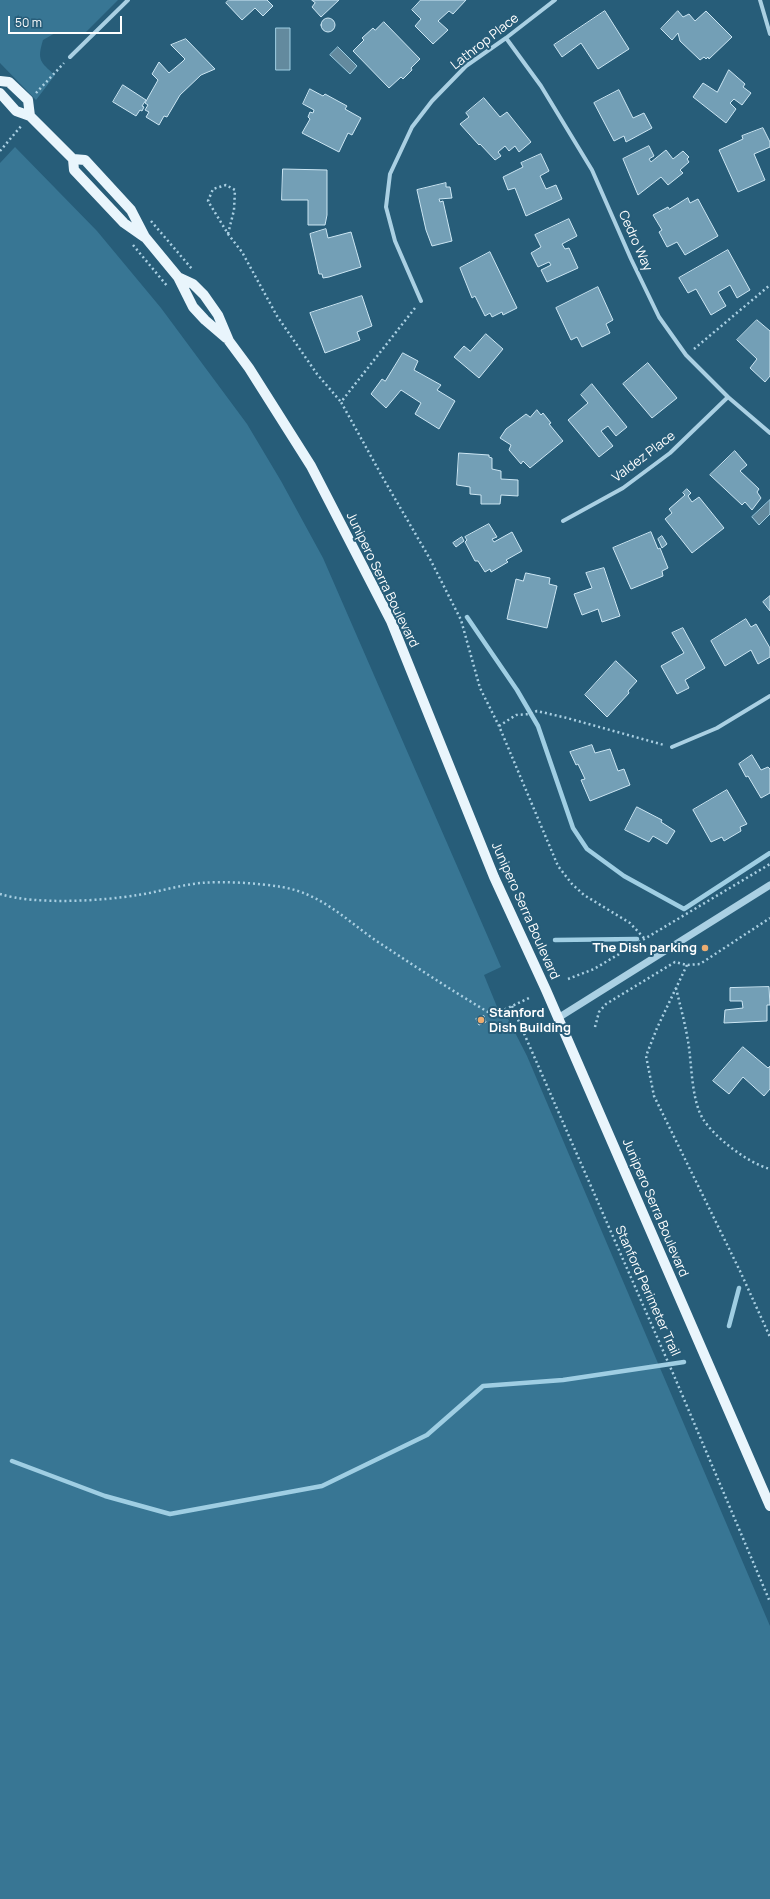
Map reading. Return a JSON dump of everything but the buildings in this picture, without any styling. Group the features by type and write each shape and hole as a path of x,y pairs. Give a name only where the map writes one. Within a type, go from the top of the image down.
{"main road":[{"path":"0,81 9,82 28,100 30,116"},
{"name":"Junipero Serra Boulevard","path":"0,93 16,111 30,116 73,159 74,170 124,223 145,237"},
{"name":"Junipero Serra Boulevard","path":"73,159 85,160 131,210 145,237 178,277 193,307 205,320 230,341"},
{"name":"Junipero Serra Boulevard","path":"178,277 192,284 204,295 218,315 230,341 249,368 311,466 390,621 494,878 558,1018 770,1506"}],"street":[{"path":"70,57 128,0"},
{"name":"Lathrop Place","path":"420,301 395,241 386,207 390,174 412,127 432,101 466,66 506,38 555,0"},
{"path":"760,0 770,34"},
{"name":"Cedro Way","path":"506,38 541,86 592,170 631,259 659,317 686,355 728,397 770,433"},
{"name":"Valdez Place","path":"563,521 623,488 670,453 728,397"},
{"path":"672,747 717,728 770,696"},
{"path":"558,1018 770,885"}],"path":[{"path":"28,100 70,57"},
{"path":"0,151 30,116"},
{"path":"228,234 234,210 234,190 226,185 214,188 208,201 228,234 242,252 277,316 317,374 341,402 430,559 461,620 480,688 499,726 558,866 572,884 584,895 630,923 644,938"},
{"path":"686,355 770,285"},
{"path":"341,402 420,301"},
{"path":"499,726 516,715 530,714 537,711 672,747"},
{"path":"568,979 594,969 770,864"},
{"path":"0,894 32,900 98,900 139,895 183,885 202,883 222,882 282,887 302,892 317,898 377,941 493,1015 529,998"},
{"path":"595,1027 599,1012 606,1004 675,962 687,965 700,964 770,918"},
{"path":"687,965 646,1056 654,1096 740,1271 770,1337"},
{"path":"676,987 688,1040 696,1101 703,1119 728,1147 763,1167 770,1169"},
{"name":"Stanford Perimeter Trail","path":"512,1006 665,1356 770,1602"}],"shaded area":[{"path":"0,0 118,0 85,33 57,32 43,40 40,52 41,60 55,75 36,100 0,63"},
{"path":"276,28 290,28 290,70 276,70"},
{"path":"338,47 357,66 350,74 330,55"},
{"path":"15,147 97,231 161,308 247,424 281,481 323,558 501,967 484,975 502,1019 507,1017 527,1056 770,1626 770,1899 0,1899 0,163"},
{"path":"770,500 770,514 759,525 752,517"}],"waterway":[{"path":"467,617 517,690 538,726 573,828 587,849 624,876 684,909 770,853"},
{"path":"555,940 637,939"},
{"path":"729,1326 739,1288"},
{"path":"12,1461 105,1496 170,1514 322,1486 427,1435 483,1386 563,1380 684,1362"}],"place":[{"name":"The Dish parking","path":"705,948"},
{"name":"Stanford Dish Building","path":"481,1020"}]}
